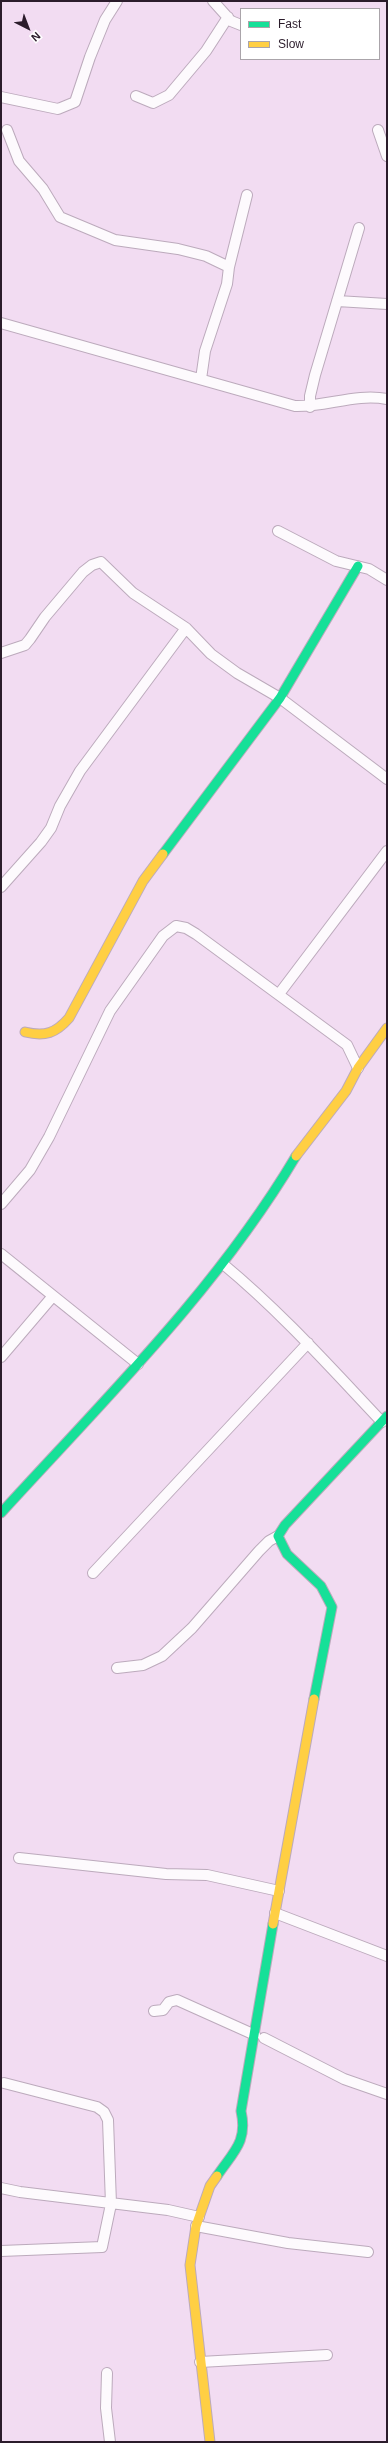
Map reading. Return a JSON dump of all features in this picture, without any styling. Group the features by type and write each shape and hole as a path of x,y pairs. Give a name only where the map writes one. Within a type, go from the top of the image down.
{"street":[{"path":"1,97 58,109 75,102 90,57 106,20 117,1"},
{"path":"212,1 228,17 240,24"},
{"path":"136,96 152,103 169,95 206,51 228,17"},
{"path":"7,130 19,161 43,189 60,217 115,240 178,249 206,256 229,267"},
{"path":"378,130 387,156"},
{"path":"201,379 205,351 227,284 229,267 247,195"},
{"path":"310,407 310,396 315,375 359,228"},
{"path":"336,301 387,304"},
{"path":"1,323 295,406 310,407 371,397 387,399"},
{"path":"278,531 336,561 369,569 387,580"},
{"path":"1,653 25,645 83,572 97,562 101,562 133,593 186,628 211,654 238,673 280,698 387,779"},
{"path":"25,1032 41,1036 50,1034 69,1018 143,881 280,698 358,566"},
{"path":"1,887 41,842 51,828 60,806 80,771 186,628"},
{"path":"279,994 387,850"},
{"path":"1,1204 30,1170 71,1094 110,1011 163,936 176,926 186,928 279,994 347,1046 358,1068"},
{"path":"1,1513 138,1364 223,1264 268,1203 298,1153 346,1091 358,1068 387,1028"},
{"path":"1,1254 138,1364"},
{"path":"117,1668 143,1665 162,1656 192,1628 259,1551 269,1541 278,1536 284,1525 384,1419 256,1291 223,1264"},
{"path":"1,1357 53,1296"},
{"path":"93,1573 308,1343"},
{"path":"210,2442 190,2265 197,2221 210,2186 243,2138 244,2124 241,2110 260,2036 275,1913 298,1776 332,1607 330,1596 322,1586 283,1549 278,1536"},
{"path":"19,1858 166,1874 207,1875 279,1891"},
{"path":"275,1913 387,1956"},
{"path":"154,2011 163,2010 169,2002 177,2000 260,2036 344,2079 387,2094"},
{"path":"1,2251 102,2247 111,2204 108,2120 104,2112 83,2103 4,2083"},
{"path":"1,2188 20,2192 111,2204 168,2210 197,2221 288,2243 368,2252"},
{"path":"200,2362 327,2355"},
{"path":"107,2374 106,2408 110,2442"}],"traffic: fast":[{"path":"163,854 280,698 358,566"},
{"path":"1,1513 158,1342 231,1252 265,1205 296,1156"},
{"path":"314,1699 332,1607 321,1586 287,1554 278,1536 285,1525 387,1416"},
{"path":"217,2176 238,2146 241,2139 243,2122 241,2111 273,1924"}],"traffic: slow":[{"path":"25,1032 44,1034 55,1030 69,1018 143,881 163,854"},
{"path":"296,1156 346,1091 358,1068 387,1028"},
{"path":"273,1924 314,1699"},
{"path":"210,2442 190,2265 196,2226 210,2186 217,2176"}]}
